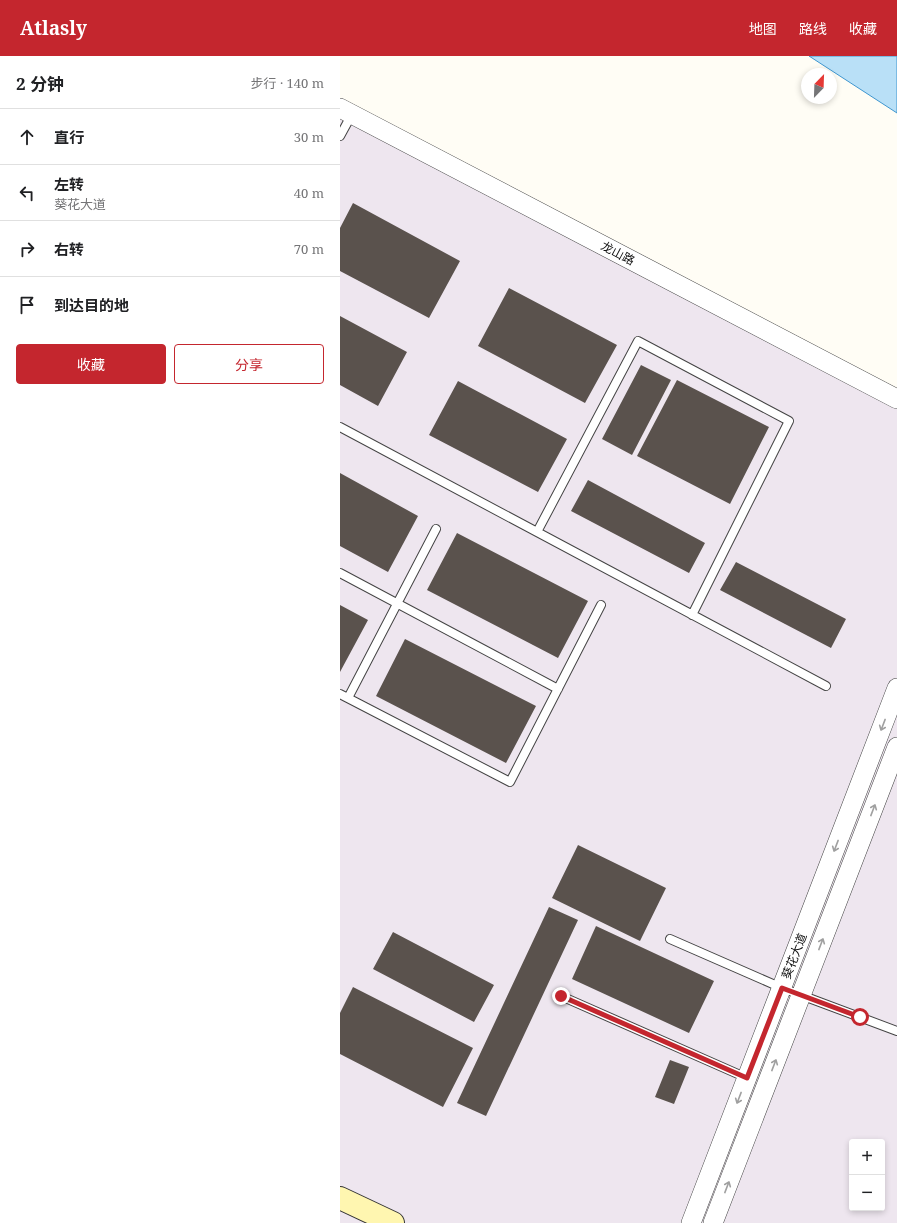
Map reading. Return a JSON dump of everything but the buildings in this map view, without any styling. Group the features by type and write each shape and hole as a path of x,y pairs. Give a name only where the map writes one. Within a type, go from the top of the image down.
{"main road":[{"path":"340,1198 393,1223"}],"street":[{"name":"龙山路","path":"346,111 897,399"},
{"name":"葵花大道","path":"713,1223 756,1082 782,988 897,688"},
{"name":"葵花大道","path":"691,1223 756,1082 801,995 897,747"}],"lane":[{"path":"340,136 346,111"},
{"path":"537,532 638,341 782,417 789,421 692,615"},
{"path":"340,427 826,686"},
{"path":"348,698 436,529"},
{"path":"340,574 558,689"},
{"path":"340,694 510,782 601,605"},
{"path":"670,939 782,988 897,1031"},
{"path":"561,996 756,1082"}],"shaded area":[{"path":"340,108 897,399 897,1223 340,1223"}],"water":[{"path":"809,56 897,56 897,113 837,74 837,68 828,68"}],"route":[{"path":"561,996 747,1078 782,988 860,1017"}]}
